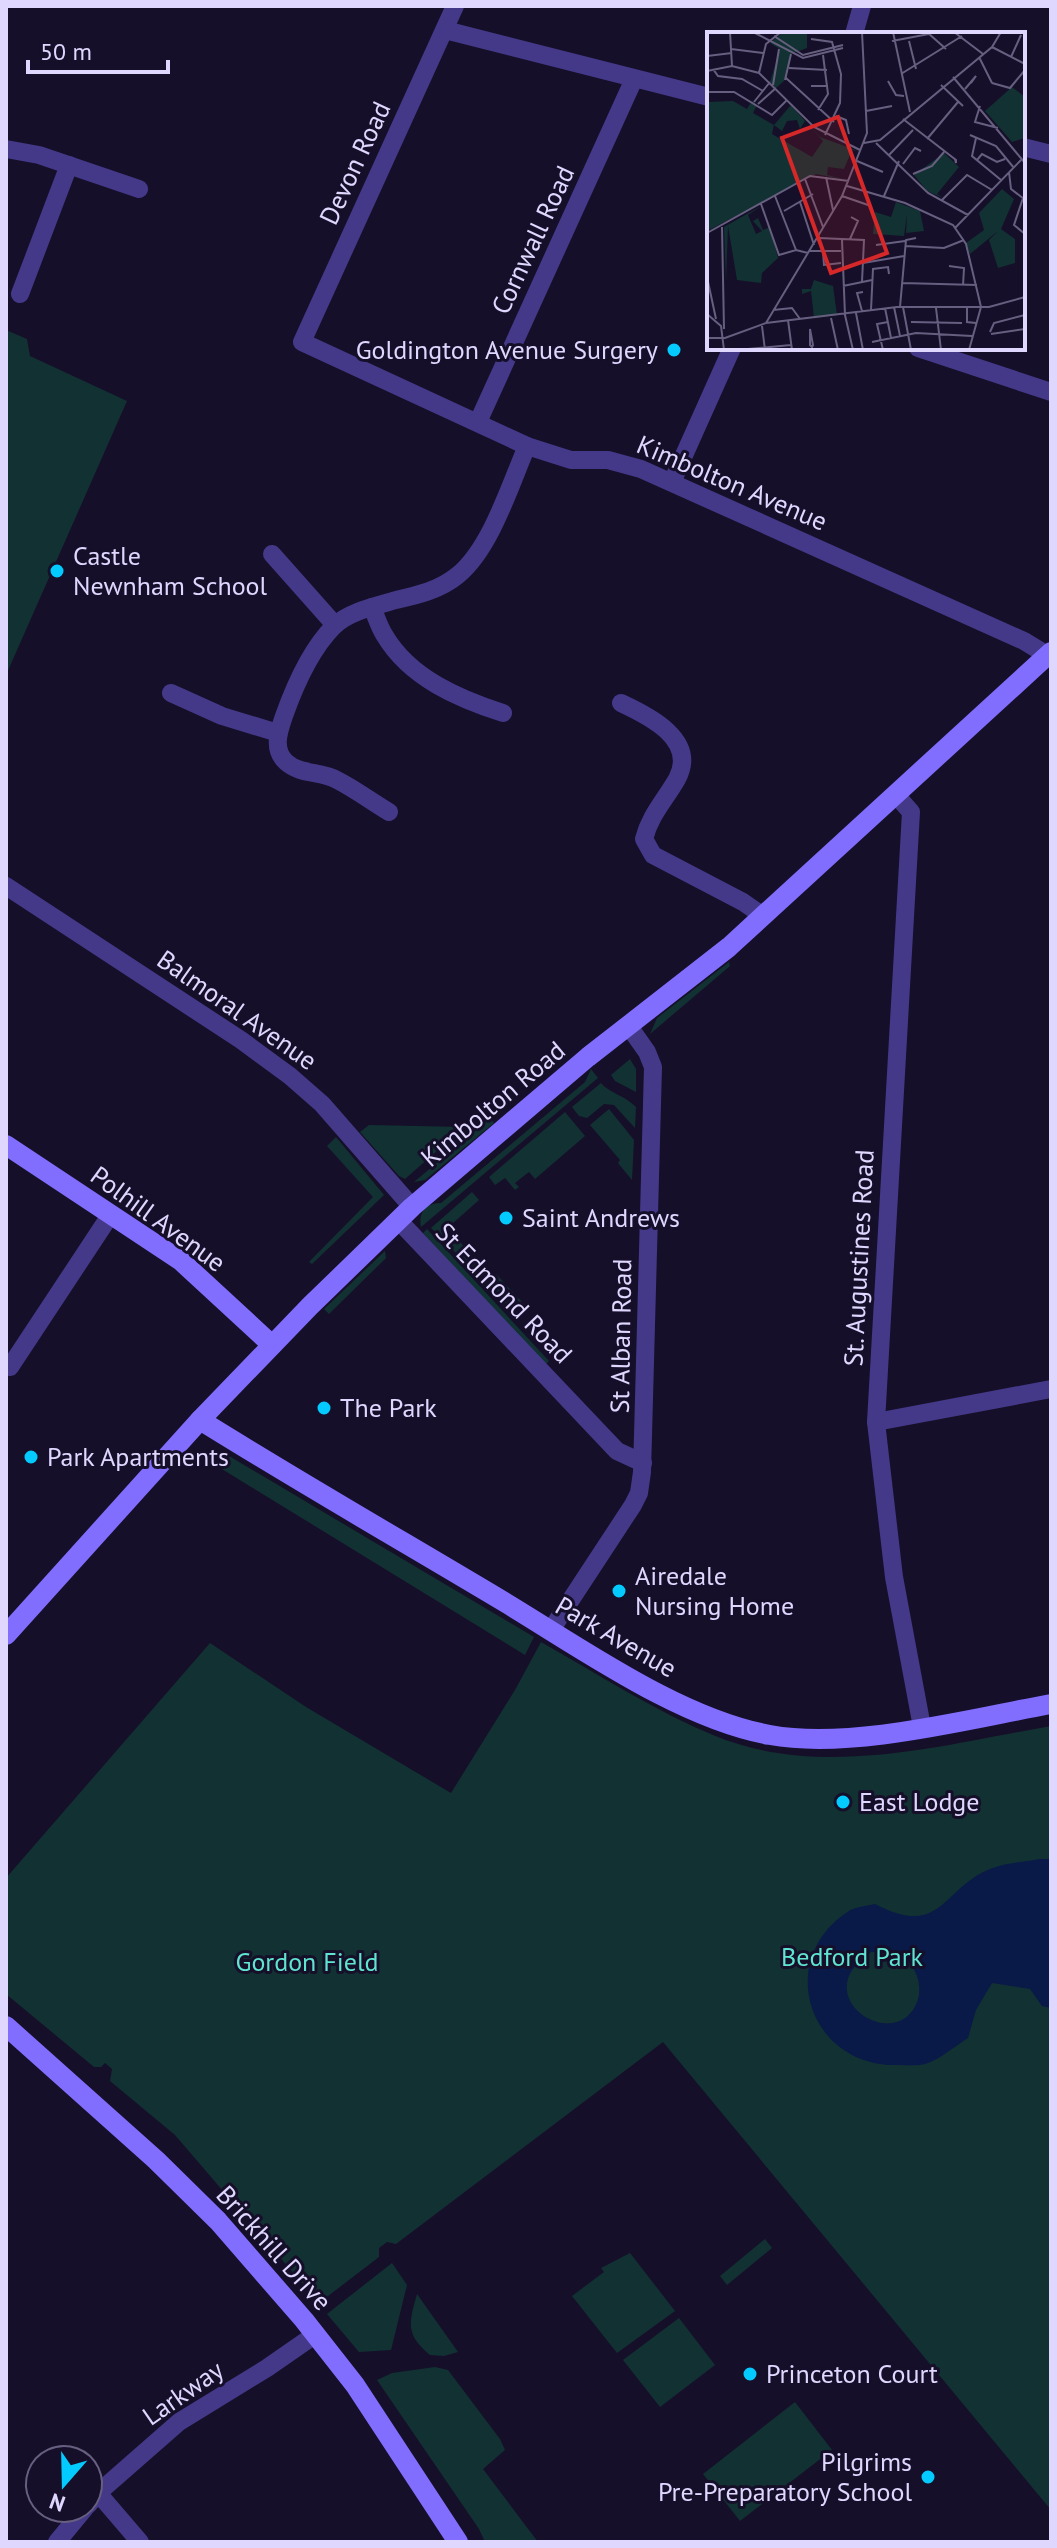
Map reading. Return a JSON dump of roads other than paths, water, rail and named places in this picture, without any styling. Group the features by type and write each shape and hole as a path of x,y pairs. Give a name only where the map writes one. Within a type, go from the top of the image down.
{"street":[{"name":"Devon Road","path":"302,342 455,6"},
{"path":"855,32 862,6"},
{"path":"445,30 707,97"},
{"name":"Cornwall Road","path":"478,422 634,79"},
{"path":"1025,148 1051,154"},
{"path":"6,149 39,155 139,189"},
{"path":"20,294 69,165"},
{"name":"Kimbolton Avenue","path":"302,342 527,446 571,460 608,460 672,482 1049,654"},
{"path":"672,482 731,350"},
{"path":"924,350 1051,392"},
{"path":"389,812 334,778 301,771 284,761 277,747 278,733 291,696 310,659 335,625 372,607 434,590 458,575 491,528 527,446"},
{"path":"272,554 335,625"},
{"path":"372,607 385,636 409,665 447,692 503,713"},
{"name":"Kimbolton Road","path":"6,1635 200,1420 406,1214 628,1025 729,947 1049,654"},
{"path":"171,693 222,716 278,733"},
{"path":"621,703 652,718 672,734 681,755 679,775 648,822 644,839 653,855 743,902 763,916"},
{"name":"St. Augustines Road","path":"896,795 911,812 876,1422 894,1577 922,1727"},
{"name":"Balmoral Avenue","path":"6,886 241,1040 290,1076 322,1104 406,1214"},
{"name":"St Alban Road","path":"551,1630 633,1505 639,1493 643,1463 653,1067 647,1052 628,1025"},
{"name":"Polhill Avenue","path":"6,1145 181,1261 272,1345"},
{"path":"10,1367 111,1214"},
{"name":"St Edmond Road","path":"406,1214 617,1451 643,1463"},
{"path":"876,1422 1051,1389"},
{"name":"Park Avenue","path":"200,1420 551,1630 679,1704 726,1725 772,1736 823,1740 922,1727 1051,1704"},
{"name":"Brickhill Drive","path":"6,2026 156,2160 218,2221 316,2334 355,2385 458,2542"},
{"name":"Larkway","path":"104,2489 179,2422 316,2334"},
{"path":"104,2513 140,2542"},
{"name":"Larkway","path":"57,2542 72,2524"}],"water":[{"path":"1051,1859 1051,2008 1042,2006 1030,1989 992,1983 976,2010 968,2038 936,2059 919,2065 869,2062 843,2050 824,2032 812,2009 808,1984 811,1958 824,1934 846,1913 875,1904 897,1913 914,1916 928,1914 990,1869","holes":["871,1952 897,1954 909,1963 917,1976 918,1999 908,2016 893,2023 877,2022 862,2014 851,2002 847,1987 852,1969"]}],"place":[{"name":"Goldington Avenue Surgery","path":"674,350"},
{"name":"Castle Newnham School","path":"57,571"},
{"name":"Saint Andrews","path":"506,1218"},
{"name":"The Park","path":"324,1408"},
{"name":"Park Apartments","path":"31,1457"},
{"name":"Airedale Nursing Home","path":"619,1591"},
{"name":"East Lodge","path":"843,1802"},
{"name":"Princeton Court","path":"750,2374"},
{"name":"Pilgrims Pre-Preparatory School","path":"928,2477"}],"park label":[{"name":"Bedford Park","path":"852,1957"},
{"name":"Gordon Field","path":"307,1962"}]}
